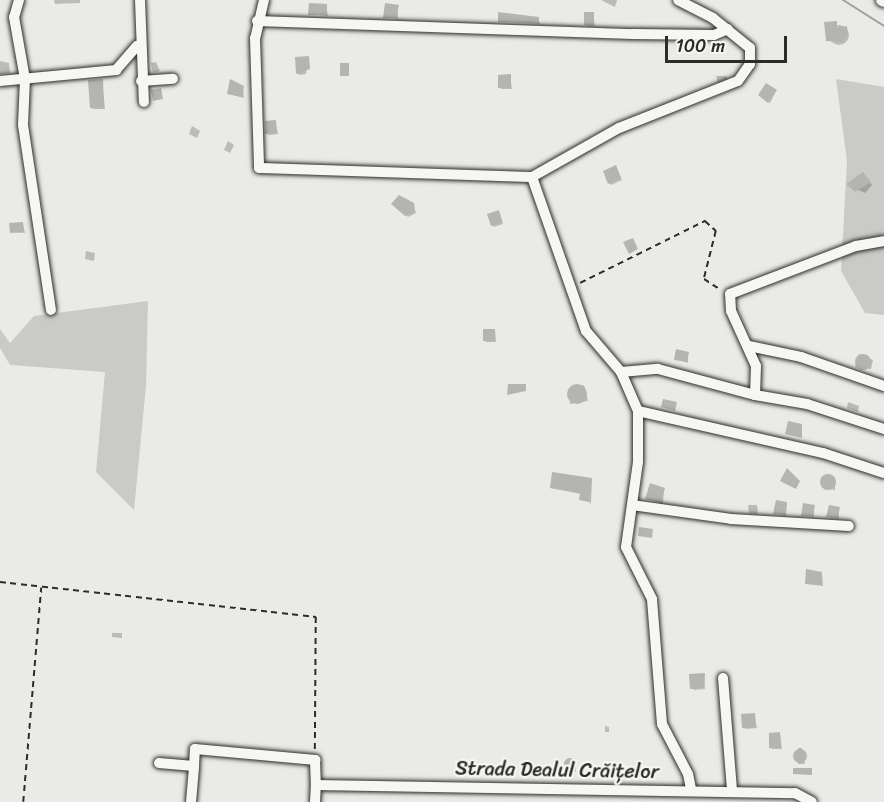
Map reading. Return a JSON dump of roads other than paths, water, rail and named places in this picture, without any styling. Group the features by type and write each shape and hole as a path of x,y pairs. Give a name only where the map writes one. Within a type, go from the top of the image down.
{"street":[{"path":"19,0 15,17 25,79 23,125 51,310"},
{"path":"140,0 137,46 144,102"},
{"path":"264,0 257,21 257,161 265,171 532,177 619,128 730,88 752,57 750,48 728,29 678,0"},
{"path":"257,21 633,34 714,35 728,29"},
{"path":"0,81 116,70 137,46"},
{"path":"141,81 173,79"},
{"path":"532,177 570,289 591,340 621,372 638,411 632,505 626,547 652,599 662,724 691,789"},
{"path":"755,395 758,379 749,346 731,311 730,294 856,246 884,241"},
{"path":"749,346 801,357 884,386"},
{"path":"621,372 658,369 755,395 807,404 884,429"},
{"path":"638,411 823,453 884,473"},
{"path":"632,505 731,519 849,526"},
{"path":"723,678 732,791"},
{"path":"191,802 195,749 315,760 315,802"},
{"path":"159,763 194,766"},
{"name":"Strada Dealul Crăițelor","path":"316,785 691,789 795,793 812,802"}],"waterway":[{"path":"843,0 884,26"}]}
